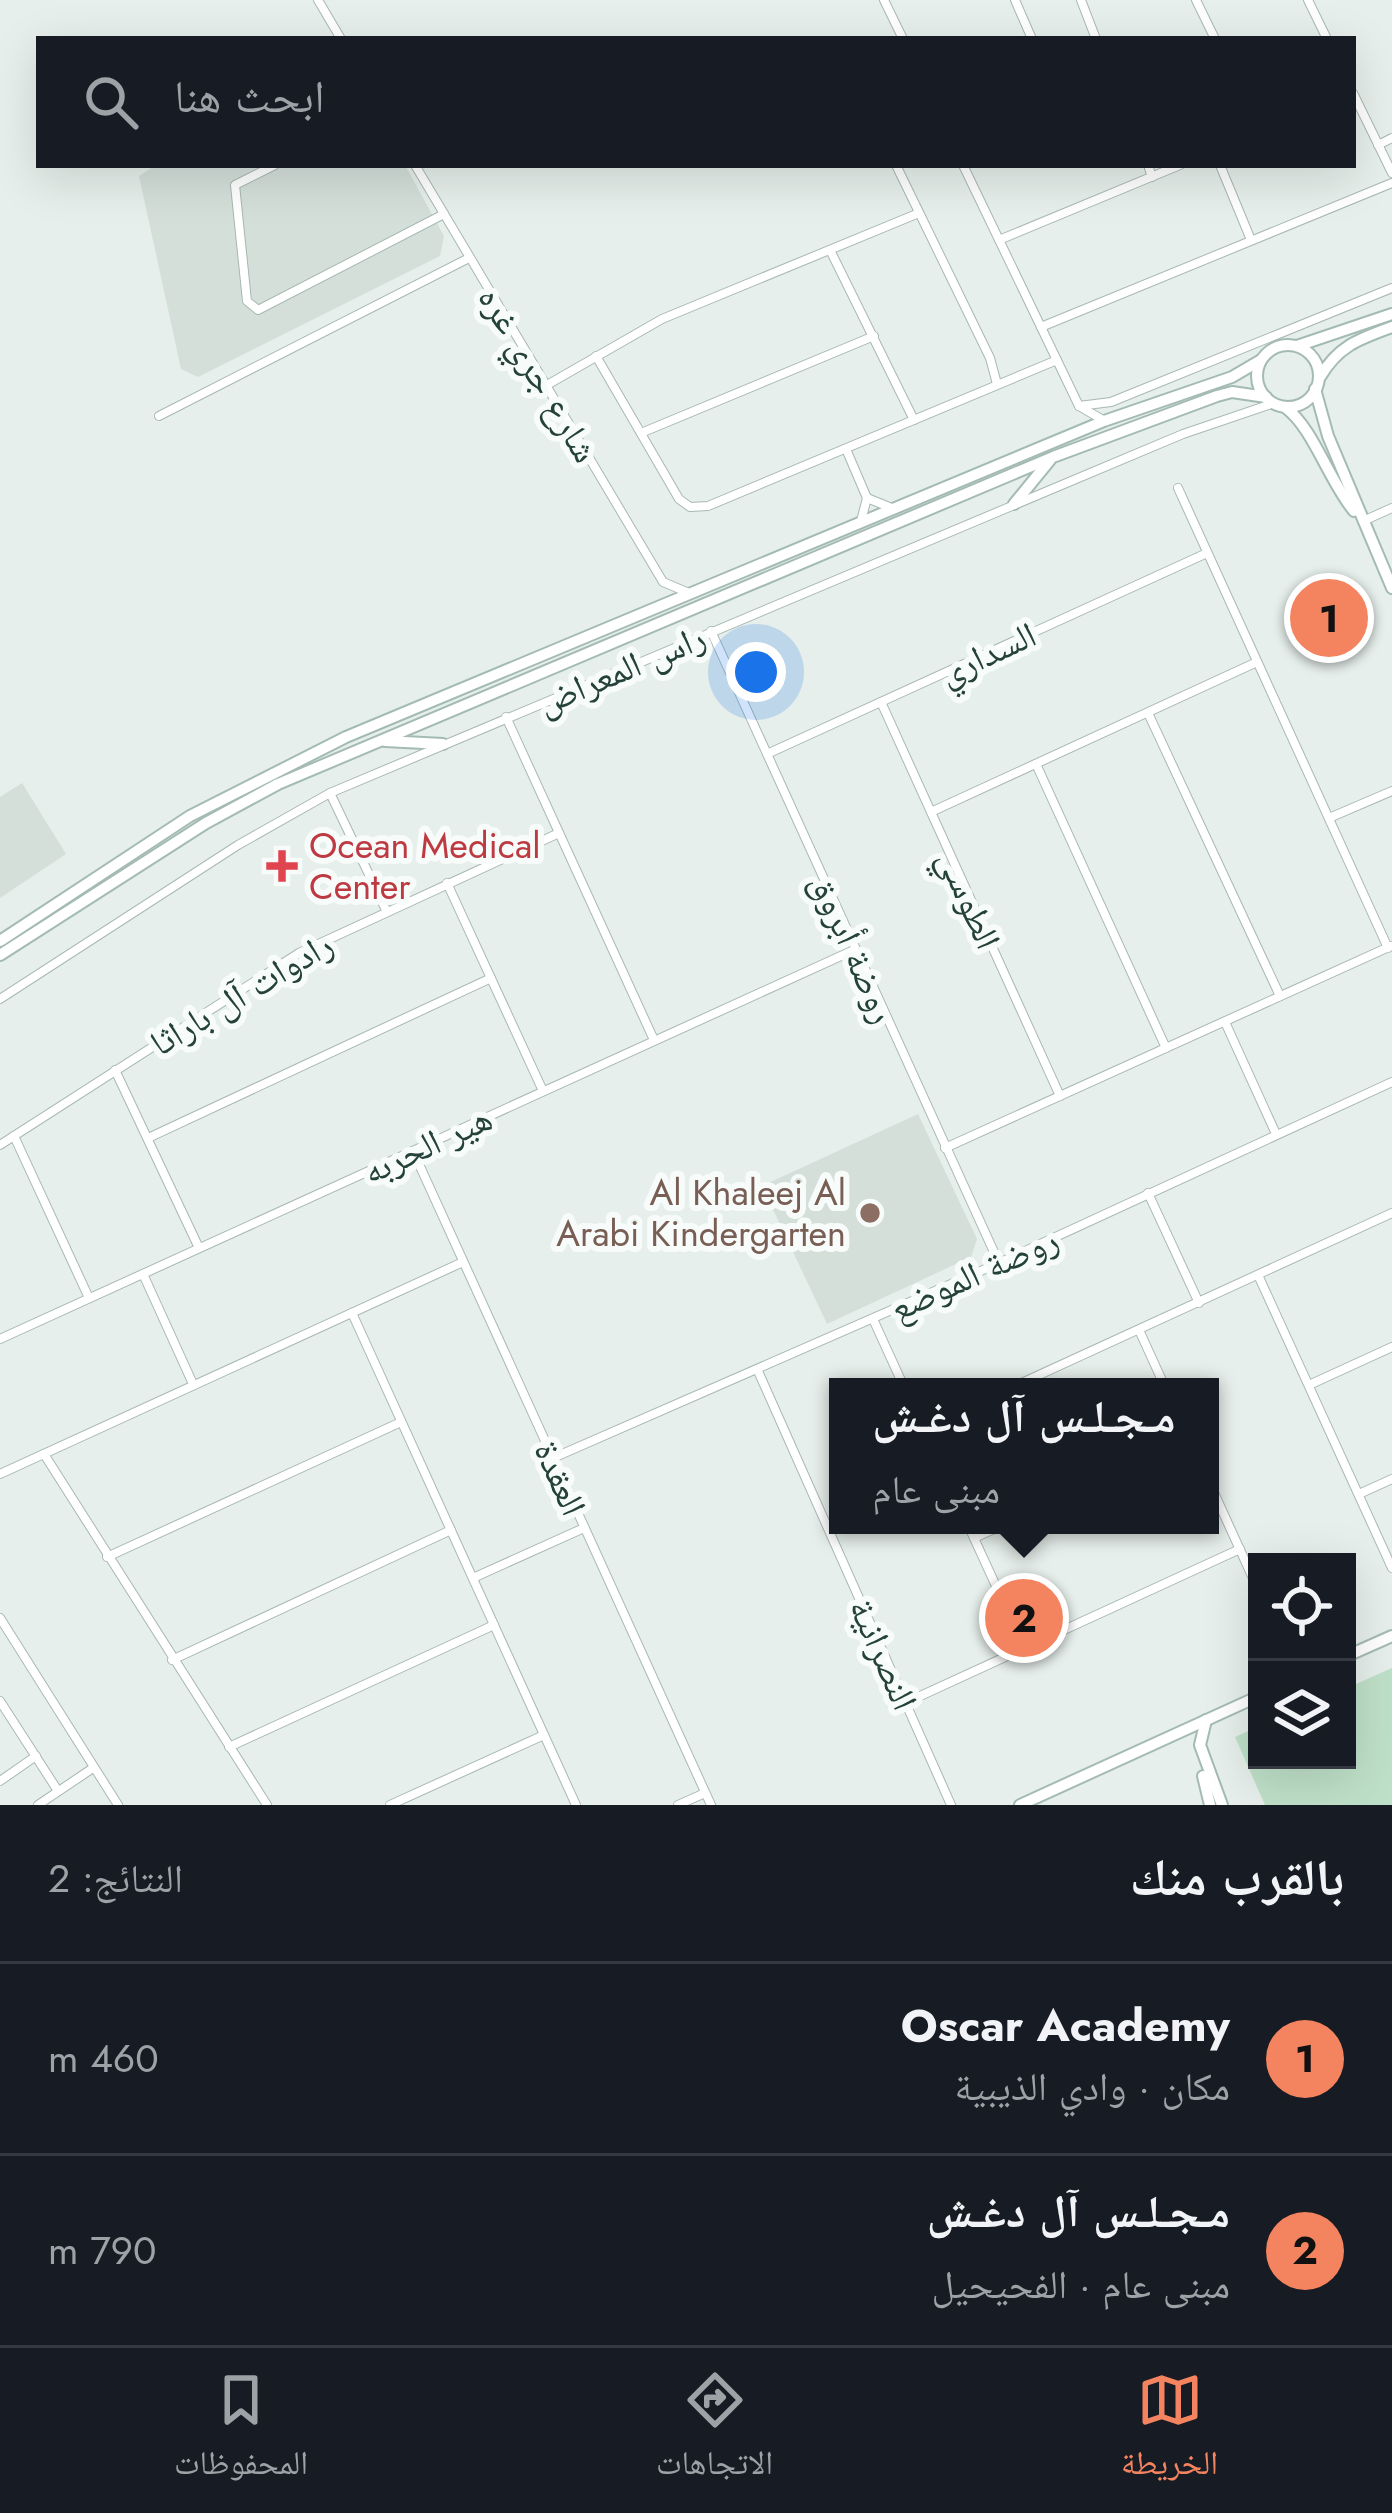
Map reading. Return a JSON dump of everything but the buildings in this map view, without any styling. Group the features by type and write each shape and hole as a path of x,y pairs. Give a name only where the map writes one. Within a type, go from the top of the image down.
{"street":[{"path":"318,0 339,36"},
{"path":"884,0 902,36"},
{"path":"1015,0 1031,36"},
{"path":"1081,0 1095,36"},
{"path":"1196,0 1214,36"},
{"path":"1308,0 1326,36"},
{"path":"1041,327 1392,178 1356,99"},
{"path":"1378,145 1392,137"},
{"path":"269,168 236,185 247,301 258,310 444,214"},
{"name":"شارع جري غره","path":"417,168 663,582"},
{"path":"897,168 990,358 997,384"},
{"path":"964,168 1079,406 1104,421"},
{"path":"1149,168 1152,177"},
{"path":"999,240 1173,168"},
{"path":"1221,168 1251,240"},
{"path":"547,385 662,320 919,212"},
{"path":"831,252 914,420"},
{"path":"159,416 469,258"},
{"path":"1079,406 1111,402 1392,288"},
{"path":"1361,521 1332,483 1307,431 1274,402 1257,379 1261,360 1277,347 1297,346 1392,314"},
{"path":"1274,402 1302,403 1330,359 1347,344 1392,327"},
{"path":"641,433 874,335"},
{"path":"1297,346 1316,363 1319,412 1392,588"},
{"path":"596,356 679,499 690,507 708,506 1057,360"},
{"name":"راس المعراض","path":"0,941 190,816 346,737 1104,421 1232,377 1261,360"},
{"name":"راس المعراض","path":"0,956 206,823 278,784 376,741 1053,457 1232,392 1274,402"},
{"name":"راس المعراض","path":"0,999 238,845 330,793 1014,504 1274,402"},
{"path":"1070,435 1078,422 1079,406"},
{"path":"846,449 868,499 860,524"},
{"path":"1014,504 1053,457"},
{"path":"945,1148 1390,947 1178,488"},
{"path":"868,499 895,509"},
{"path":"1361,521 1392,508"},
{"name":"السداري","path":"767,754 1207,553"},
{"path":"654,609 663,582 691,594"},
{"name":"روضة أبروق","path":"711,631 999,1263"},
{"path":"931,812 1257,662"},
{"name":"الطوسي","path":"881,702 1060,1096"},
{"path":"1148,712 1280,997"},
{"path":"506,717 654,1040"},
{"path":"376,741 443,744"},
{"path":"1036,764 1166,1048"},
{"path":"1329,818 1392,791"},
{"path":"330,793 386,910"},
{"name":"رادوات آل باراثا","path":"0,1145 298,953 559,833"},
{"path":"447,883 543,1090"},
{"name":"هير الحربه","path":"0,1339 854,950"},
{"path":"148,1138 491,978"},
{"path":"1225,1022 1276,1134"},
{"path":"116,1070 199,1248"},
{"name":"روضة الموضع","path":"553,1458 999,1263 1392,1082"},
{"path":"14,1136 88,1298"},
{"name":"العقدة","path":"413,1150 711,1805"},
{"path":"1148,1193 1199,1303"},
{"path":"1033,1378 1392,1214"},
{"path":"0,1474 463,1262"},
{"path":"143,1274 193,1384"},
{"path":"1258,1275 1392,1568"},
{"path":"352,1313 576,1805"},
{"path":"873,1318 900,1378"},
{"path":"1139,1330 1161,1378"},
{"path":"1309,1385 1392,1347"},
{"name":"النصرانية","path":"758,1370 829,1530"},
{"path":"107,1557 401,1422"},
{"path":"44,1454 264,1802 250,1805"},
{"path":"1359,1495 1392,1479"},
{"path":"1219,1504 1248,1567"},
{"path":"473,1578 584,1528"},
{"path":"172,1660 451,1530"},
{"name":"النصرانية","path":"831,1534 951,1805"},
{"path":"972,1534 1024,1647"},
{"path":"974,1538 983,1534"},
{"path":"905,1702 1240,1549"},
{"path":"0,1618 118,1805"},
{"path":"230,1747 494,1625"},
{"path":"1356,1652 1392,1636"},
{"path":"0,1701 4,1715 58,1791"},
{"path":"1020,1805 1248,1701"},
{"path":"1206,1720 1200,1737 1202,1754 1222,1805"},
{"path":"1188,1728 1196,1741 1210,1805"},
{"path":"390,1805 544,1735"},
{"path":"0,1780 36,1756"},
{"path":"38,1805 93,1768"},
{"path":"678,1805 705,1792"}],"shaded area":[{"path":"151,168 407,168 444,236 440,256 198,377 181,369 139,176"},
{"path":"22,783 66,854 0,898 0,797"},
{"name":"Al Khaleej Al Arabi Kindergarten","path":"918,1114 977,1239 971,1257 827,1324 762,1186"}],"green space":[{"path":"1392,1668 1392,1805 1265,1805 1249,1769 1356,1769 1356,1684"},
{"path":"1248,1731 1248,1766 1235,1737"}],"place":[{"name":"Oscar Academy","path":"1329,618"},
{"name":"Ocean Medical Center","path":"282,866"},
{"name":"Al Khaleej Al Arabi Kindergarten","path":"870,1213"},
{"name":"مـجـلـس آل دغـش","path":"1024,1618"}]}
